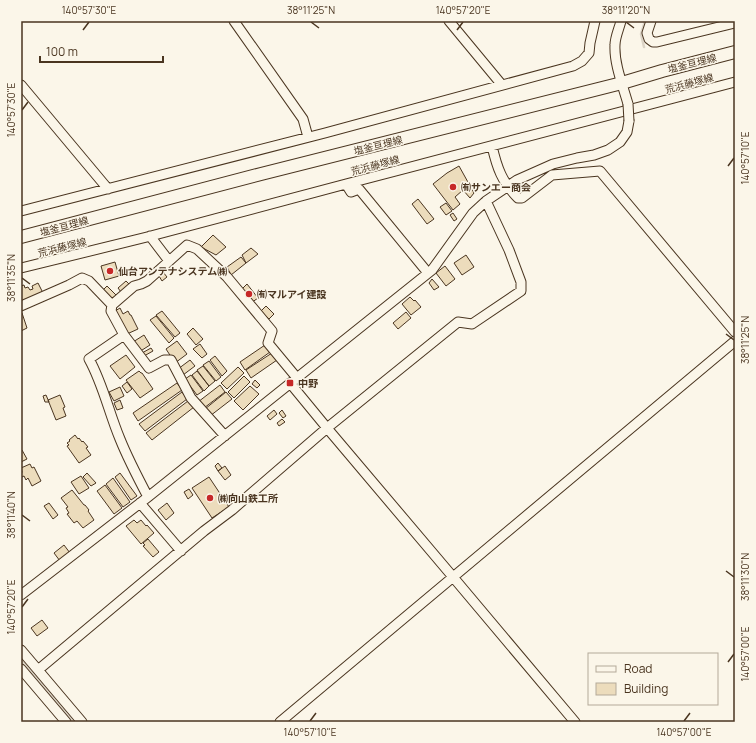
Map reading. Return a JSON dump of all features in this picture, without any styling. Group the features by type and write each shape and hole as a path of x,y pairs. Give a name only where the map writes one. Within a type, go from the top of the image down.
{"main road":[{"name":"塩釜亘理線","path":"21,237 735,52"}],"street":[{"path":"234,21 303,119 308,137"},
{"path":"449,21 502,85"},
{"path":"21,210 308,137 573,66 582,61 589,53 595,21"},
{"path":"21,595 226,436 432,270 473,213 486,201 517,180 554,164 594,155 608,150 620,142 627,132 629,121 628,104 616,57 615,45 621,21"},
{"path":"651,21 647,33 652,42 735,23"},
{"name":"荒浜藤塚線","path":"21,268 150,236 735,82"},
{"path":"21,85 108,189"},
{"path":"492,146 498,168 507,187 518,198 522,198 552,175 600,171 735,332"},
{"path":"346,184 351,192 359,189 428,273"},
{"path":"38,670 204,531 232,510 327,428 458,322 472,324 520,292 521,282 509,250 486,201"},
{"path":"150,236 169,261"},
{"path":"226,436 191,398 171,360 164,360 149,368 124,335 111,311 112,305 134,286 147,281 187,245 197,248 227,277 272,331 268,343 327,428 575,722"},
{"path":"21,306 82,278 88,281 112,305"},
{"path":"124,335 89,359 97,372 120,441 148,497"},
{"path":"280,722 735,341"},
{"path":"140,504 181,551"},
{"path":"21,650 82,722"},
{"path":"21,669 66,722"}],"building":[{"name":"㈲サンエー商会","path":"459,166 474,193 470,198 463,190 455,197 460,204 453,210 433,184"},
{"path":"418,199 434,219 427,224 412,204"},
{"path":"446,203 452,211 446,215 440,207"},
{"path":"453,213 457,219 454,221 450,215"},
{"path":"213,235 226,247 216,255 201,247"},
{"path":"251,248 258,254 246,263 242,255"},
{"path":"466,255 474,267 462,275 454,263"},
{"path":"241,257 246,263 231,275 227,267"},
{"name":"仙台アンテナシステム㈱","path":"115,262 119,276 105,280 101,266"},
{"path":"445,266 455,279 446,286 436,273"},
{"path":"163,272 167,277 162,281 159,276"},
{"path":"432,279 439,287 434,290 429,283"},
{"path":"126,281 130,285 121,292 118,288"},
{"path":"38,283 43,293 21,303 21,286 24,285 25,288 28,287 30,290 33,289 32,286"},
{"name":"㈲マルアイ建設","path":"247,284 258,298 251,303 241,290"},
{"path":"107,286 117,296 112,301 103,290"},
{"path":"410,297 421,307 411,315 402,304"},
{"path":"266,306 274,314 269,319 261,311"},
{"path":"120,308 123,314 128,311 138,329 127,334 115,311"},
{"path":"162,311 180,333 175,337 156,315"},
{"path":"406,312 411,318 398,329 393,323"},
{"path":"22,313 27,328 21,331 21,314"},
{"path":"156,316 174,338 169,343 150,320"},
{"path":"193,328 203,339 196,345 187,334"},
{"path":"144,335 150,345 139,352 133,342"},
{"path":"177,341 187,354 175,363 166,349"},
{"path":"200,344 207,354 202,358 193,349"},
{"path":"265,345 270,352 245,370 240,362"},
{"path":"151,348 153,351 144,356 142,353"},
{"path":"272,353 277,360 251,378 246,370"},
{"path":"126,355 135,367 120,379 110,366"},
{"path":"215,356 227,371 222,376 210,360"},
{"path":"190,360 195,366 183,375 178,369"},
{"path":"209,361 221,377 216,381 203,365"},
{"path":"203,366 215,381 209,386 197,370"},
{"path":"238,367 244,373 227,389 221,383"},
{"path":"139,371 153,389 140,398 126,380"},
{"path":"197,371 209,386 204,391 192,375"},
{"path":"191,375 203,391 197,395 185,379"},
{"path":"244,376 250,382 234,398 228,392"},
{"path":"255,380 260,385 257,388 252,384"},
{"path":"127,382 132,389 127,393 122,386"},
{"path":"177,383 182,390 138,421 133,413"},
{"path":"220,385 225,392 204,408 198,402"},
{"path":"250,386 259,394 243,410 234,401"},
{"path":"120,387 124,396 114,401 109,392"},
{"path":"182,392 187,399 145,431 139,424"},
{"path":"226,392 232,399 210,416 205,409"},
{"path":"46,395 49,402 45,402 43,396"},
{"path":"60,395 65,407 63,408 66,416 56,420 48,400"},
{"path":"120,400 123,408 117,410 114,403"},
{"path":"188,401 194,407 152,440 146,433"},
{"path":"274,410 277,414 270,420 267,416"},
{"path":"282,410 286,416 283,418 279,413"},
{"path":"282,419 285,422 279,426 277,423"},
{"path":"75,435 88,447 86,448 91,455 79,463 67,446 69,445 67,443 70,441 69,440"},
{"path":"21,450 27,459 21,462"},
{"path":"218,463 222,468 218,471 215,466"},
{"path":"30,464 32,468 34,467 41,481 32,486 28,478 26,480 21,474 21,468"},
{"path":"225,466 231,475 225,480 218,471"},
{"path":"87,473 96,483 91,486 83,477"},
{"path":"120,473 137,496 131,500 115,477"},
{"path":"81,476 89,488 79,494 71,482"},
{"name":"㈱向山鉄工所","path":"209,477 229,507 212,518 192,488"},
{"path":"113,478 130,502 123,507 106,484"},
{"path":"105,485 122,508 114,514 97,491"},
{"path":"189,489 193,495 188,499 184,492"},
{"path":"72,490 89,510 88,511 94,520 83,528 77,521 74,523 67,514 69,513 66,508 68,507 61,498"},
{"path":"49,503 58,515 53,519 44,506"},
{"path":"167,503 174,513 166,520 158,510"},
{"path":"134,520 137,523 141,520 154,533 141,544 126,526"},
{"path":"148,539 159,552 153,557 143,546 145,545 143,543"},
{"path":"64,545 70,553 60,561 54,553"},
{"path":"42,620 48,628 37,636 31,628"}],"waterway":[{"path":"644,47 641,34 645,21"},
{"path":"21,660 73,722"}],"place":[{"name":"㈲サンエー商会","path":"453,187"},
{"name":"仙台アンテナシステム㈱","path":"110,271"},
{"name":"㈲マルアイ建設","path":"249,294"},
{"name":"中野","path":"290,383"},
{"name":"㈱向山鉄工所","path":"210,498"}]}
